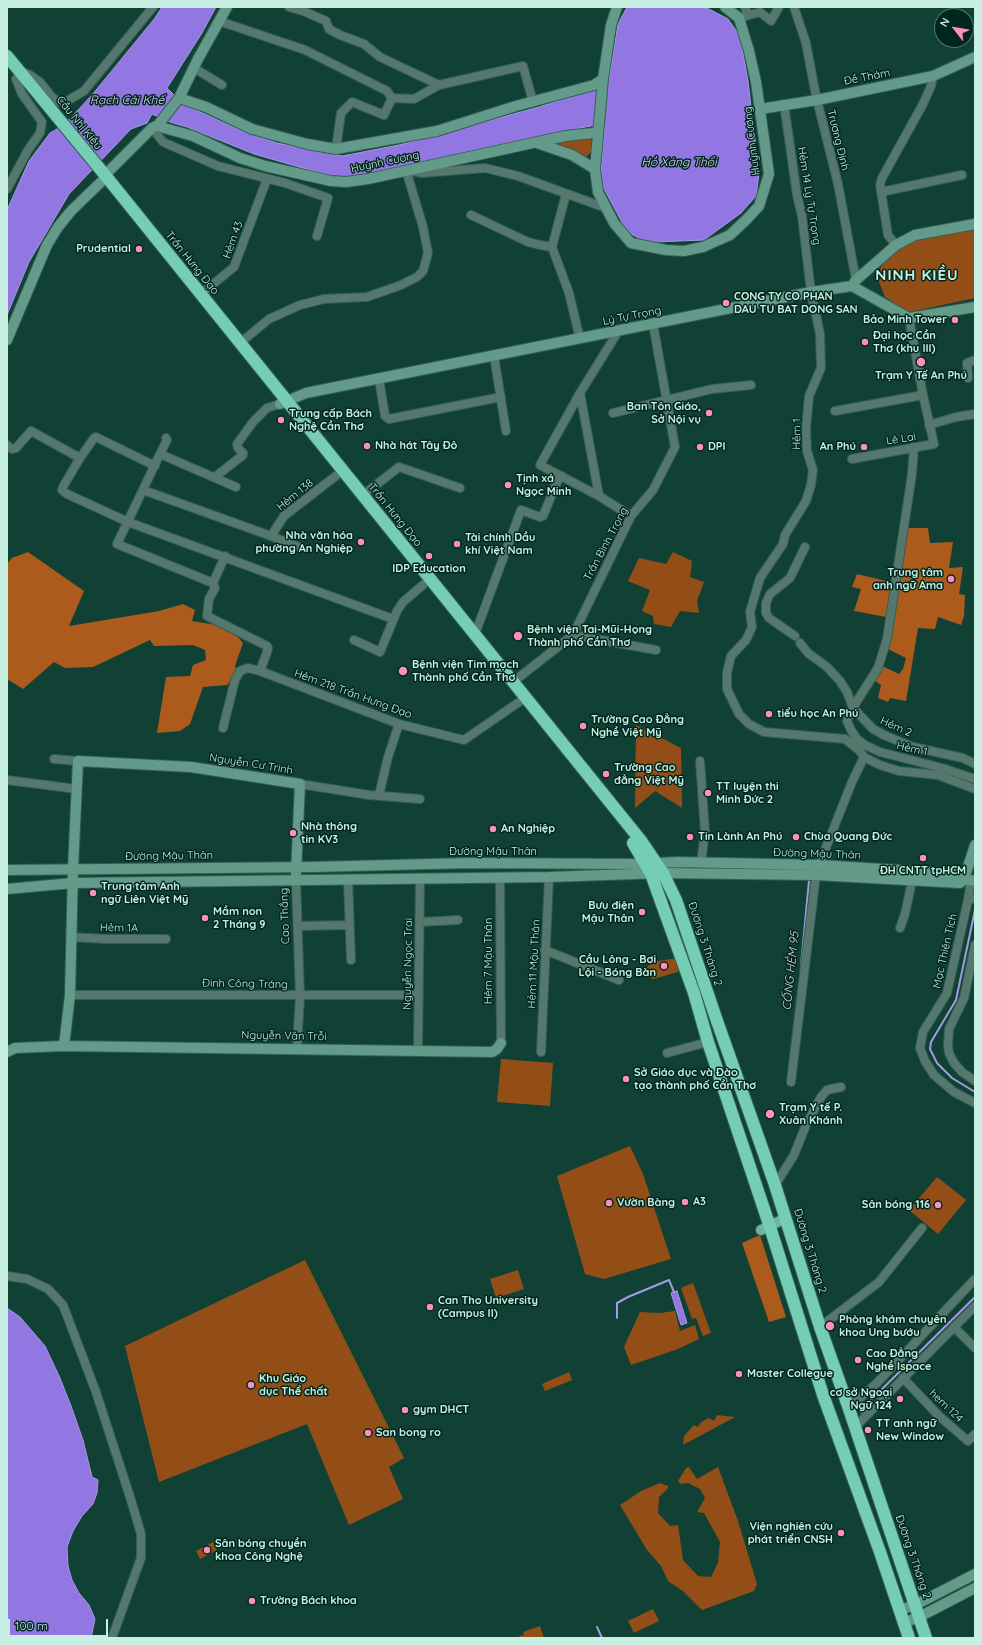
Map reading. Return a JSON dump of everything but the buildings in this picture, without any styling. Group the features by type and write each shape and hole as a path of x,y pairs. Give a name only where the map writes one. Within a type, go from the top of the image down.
{"highway":[{"path":"7,56 18,75"},
{"path":"7,68 18,75"},
{"name":"Cầu Nhị Kiều","path":"18,75 101,178"},
{"name":"Trần Hưng Đạo","path":"101,178 284,403 362,495 642,842 654,868"},
{"name":"Trần Hưng Đạo","path":"197,296 240,343 337,475 654,868"},
{"path":"654,868 818,1397 900,1610 909,1638"},
{"name":"Đường 3 Tháng 2","path":"654,868 676,900 774,1182 820,1327 853,1403 855,1427 926,1638"}],"main road":[{"path":"765,1229 786,1218"}],"street":[{"path":"7,189 28,150 40,133 42,122 22,94 18,75 30,75 59,102 67,102 84,91 153,7"},
{"path":"7,340 47,245 58,227 101,178 155,127 179,98 227,7"},
{"path":"289,7 303,11 326,21 329,29 364,44 380,57 439,85"},
{"name":"Huỳnh Cương","path":"617,7 611,25 598,129 595,170 598,192 614,223 631,243 666,250 684,251 703,247 730,234 746,220 759,206 769,174 744,13"},
{"path":"725,7 744,13 760,12 771,21 779,7"},
{"name":"Trương Định","path":"794,7 806,43 816,100 838,184 854,283"},
{"path":"219,21 304,50 387,91 392,98"},
{"name":"Đề Thám","path":"760,109 816,100 932,76 975,57"},
{"path":"392,98 414,99 439,85 523,66 533,102"},
{"path":"194,68 222,85"},
{"path":"896,245 888,235 880,185 882,178 923,104 931,86 932,76"},
{"name":"Huỳnh Cương","path":"179,98 206,107 252,129 307,144 336,149 437,131 603,82"},
{"path":"336,149 341,113 352,102 384,115 392,98"},
{"name":"Hẻm 14 Lý Tự Trọng","path":"784,104 797,195 802,216 811,292"},
{"path":"155,127 163,142 218,166 285,183 328,198 317,236"},
{"name":"Huỳnh Cương","path":"155,127 193,136 240,158 265,166 331,181 346,182 368,180 406,170 565,136 594,133 598,129"},
{"path":"535,143 572,155 595,170"},
{"path":"240,343 269,319 300,305 324,299 367,297 401,285 417,277 423,271 428,253 423,227 406,170 422,173 485,168 518,176 606,208"},
{"path":"881,192 962,175"},
{"name":"Hẻm 43","path":"197,296 234,267 267,179"},
{"path":"566,194 552,247 569,293 580,339"},
{"path":"471,215 528,242 552,247"},
{"path":"975,224 915,235 896,245 854,283 909,318 975,307"},
{"name":"Lý Tự Trọng","path":"284,403 306,393 854,283"},
{"name":"Hẻm 1","path":"811,292 820,334 821,352 821,368 809,396 806,429 807,451 813,470 811,485 806,501 785,534 783,544 760,578 750,612 752,627 746,640 731,656 727,674 727,689 739,714 749,724 764,732 845,739 860,750 864,756 880,765 899,771 938,775 975,789"},
{"name":"Lê Lai","path":"852,459 934,444 923,395 909,318"},
{"name":"Trần Bình Trọng","path":"513,682 573,635 631,516 653,490 675,447 652,324"},
{"path":"619,330 580,393 540,465 599,496 631,516"},
{"path":"494,356 506,431"},
{"path":"968,378 967,363 975,360"},
{"path":"379,379 385,416 389,419 501,397"},
{"path":"613,413 712,389 751,385"},
{"path":"580,393 599,496"},
{"path":"835,411 923,395"},
{"path":"215,477 243,455 237,444 258,417 267,408 284,403"},
{"name":"Lê Lai","path":"929,425 956,417 975,414"},
{"path":"10,447 16,448 30,431 80,458"},
{"path":"155,466 96,437 80,458 62,490 67,494 128,522 225,556 393,619"},
{"path":"166,438 167,440 144,490 117,544 213,583"},
{"name":"Hẻm 1","path":"914,447 912,474 887,639 878,668 847,717 848,726 854,735 865,745 890,755 942,768 975,779"},
{"path":"160,454 236,487"},
{"path":"362,495 399,468 460,488"},
{"name":"Hẻm 138","path":"271,536 284,516 337,475"},
{"path":"475,634 522,510 540,517 543,516 557,482 562,476"},
{"path":"144,490 299,547"},
{"name":"Hẻm 2","path":"804,547 790,578 770,594 766,603 766,613 769,618 798,639 808,653 827,667 840,681 847,692 853,708 873,729 884,736 913,746 963,758 975,764"},
{"path":"223,728 235,680 240,671 248,668 260,670 268,648 267,646 207,616 208,603 215,588 213,583 225,556"},
{"path":"354,640 380,652 393,619 404,602 424,584"},
{"path":"573,635 656,650"},
{"name":"Hẻm 218 Trần Hưng Đạo","path":"260,670 399,724 464,740 519,702"},
{"path":"380,795 388,757 399,724"},
{"path":"791,1082 817,870 864,756"},
{"name":"Nguyễn Cư Trinh","path":"54,758 78,761 191,767 380,795 420,798"},
{"path":"64,1046 70,995 72,884 78,761"},
{"path":"700,761 705,832 701,863"},
{"path":"7,780 77,789"},
{"name":"Cao Thắng","path":"297,1048 300,996 296,867 300,784"},
{"path":"968,881 975,845"},
{"name":"Đường Mậu Thân","path":"7,889 72,884 549,877 701,863 817,870 912,881 968,881"},
{"path":"469,878 470,864"},
{"name":"Đường Mậu Thân","path":"7,870 470,864 961,874 968,881"},
{"name":"Hẻm 11 Mậu Thân","path":"540,1052 549,877"},
{"name":"Hẻm 7 Mậu Thân","path":"500,878 500,1044"},
{"name":"Nguyễn Ngọc Trai","path":"418,1050 420,879"},
{"path":"348,880 351,960"},
{"path":"900,928 905,914 912,881"},
{"name":"Mạc Thiên Tích","path":"968,881 971,899 947,993 923,1032 920,1048 925,1061 934,1075 954,1092 975,1103"},
{"path":"420,922 458,920"},
{"path":"298,926 349,925"},
{"name":"Hẻm 1A","path":"71,937 106,939 166,939"},
{"path":"975,945 972,978 949,1029 948,1045 949,1053 954,1063 962,1072 975,1081"},
{"path":"545,950 619,980"},
{"name":"Đinh Công Tráng","path":"70,995 419,995"},
{"path":"667,1053 708,1042"},
{"name":"Nguyễn Văn Trỗi","path":"7,1052 15,1048 64,1046 297,1048 492,1052 497,1049 500,1044"},
{"path":"774,1182 783,1173 794,1155 806,1125 821,1097 827,1090 841,1087"},
{"path":"820,1327 879,1282 922,1228"},
{"path":"7,1276 27,1279 48,1289 63,1305 96,1392 141,1534 141,1558 112,1638"},
{"path":"867,1415 853,1403 877,1383 975,1280"},
{"path":"855,1427 975,1306"},
{"path":"954,1327 975,1348"},
{"name":"hem 124","path":"903,1378 939,1416 968,1441 975,1434"},
{"path":"900,1610 915,1605 975,1574"},
{"path":"903,1623 919,1617 975,1588"}],"shaded area":[{"path":"590,137 592,141 591,152 586,157 548,142"},
{"path":"975,228 975,298 910,312 885,297 879,282 880,269 883,262 907,242"},
{"path":"904,528 928,528 930,543 953,542 949,568 963,567 959,594 965,595 964,616 961,625 938,617 935,629 918,628 906,701 890,698 888,702 878,698 881,685 874,680 882,666 899,674 903,669 906,658 886,648 892,618 854,611 861,589 852,587 857,574 894,583"},
{"path":"28,552 84,591 69,626 159,611 183,604 195,610 192,621 229,627 243,643 235,666 238,671 227,685 203,687 190,724 180,731 157,733 166,677 190,676 193,665 206,660 205,650 193,645 154,646 150,640 93,667 65,668 54,662 23,689 7,679 7,564 12,558"},
{"path":"673,552 692,561 690,577 704,582 697,601 699,613 680,611 671,627 654,624 653,616 642,611 650,590 628,581 639,558 666,564"},
{"path":"636,725 681,748 682,808 655,791 635,808"},
{"name":"Cầu Lông - Bơi Lội - Bóng Bàn","path":"678,958 681,971 653,979 643,974 651,962"},
{"path":"501,1059 553,1063 550,1106 497,1102"},
{"name":"Vườn Bàng","path":"630,1146 643,1174 671,1259 604,1279 585,1274 557,1176"},
{"name":"Sân bóng 116","path":"937,1177 966,1200 938,1234 909,1210"},
{"path":"760,1235 786,1317 769,1322 742,1243"},
{"name":"Khu Giáo dục Thể chất","path":"305,1260 404,1458 389,1467 403,1499 349,1525 307,1424 159,1482 125,1346"},
{"path":"518,1270 524,1289 496,1298 490,1279"},
{"path":"693,1283 711,1333 703,1336 696,1318 692,1319 681,1288"},
{"path":"675,1311 680,1331 695,1325 699,1339 678,1349 631,1365 624,1347 640,1312 660,1313"},
{"path":"569,1372 572,1380 545,1391 542,1384"},
{"path":"717,1415 735,1417 683,1445 684,1436 694,1425 698,1427 701,1422 709,1418 714,1421"},
{"path":"689,1467 697,1479 718,1467 738,1521 757,1584 754,1591 702,1610 684,1592 668,1581 661,1566 647,1550 620,1505 641,1491 660,1483 668,1486 668,1488 659,1497 658,1513 670,1526 678,1525 683,1560 698,1576 711,1577 718,1563 720,1542 704,1513 697,1512 705,1498 700,1489 688,1483 681,1484 678,1481 686,1468"},
{"name":"Sân bóng chuyền khoa Công Nghệ","path":"213,1542 217,1550 200,1559 196,1551"},
{"path":"653,1609 659,1621 634,1633 628,1621"},
{"path":"540,1626 544,1638 520,1638 519,1636 524,1635 523,1632"}],"water":[{"path":"162,7 216,7 202,33 167,88 183,104 244,132 277,143 342,156 399,145 539,107 608,85 618,24 627,7 699,7 709,9 728,19 740,36 748,81 759,174 756,196 741,213 704,240 645,241 633,235 624,226 603,187 601,174 605,123 359,176 334,177 254,154 152,114 147,123 131,129 69,194 29,262 7,315 7,210 29,161 50,133 64,125 92,95 155,18"},
{"path":"677,1291 687,1323 681,1325 671,1293"},
{"path":"7,1308 20,1317 45,1346 71,1406 83,1440 92,1477 98,1480 97,1493 93,1504 82,1516 73,1531 67,1547 68,1566 72,1580 79,1593 89,1605 95,1619 91,1638 7,1638"}],"waterway":[{"name":"CỐNG HẺM 95","path":"801,965 809,881"},
{"path":"975,910 956,1000 931,1042 930,1049 937,1063 952,1078 975,1092"},
{"path":"617,1318 617,1303 628,1297 669,1280 674,1292"},
{"path":"869,1402 975,1297"},
{"path":"826,1328 833,1322"},
{"path":"597,1627 602,1638"}],"place":[{"name":"Prudential","path":"139,249"},
{"name":"CONG TY CO PHAN DAU TU BAT DONG SAN","path":"726,303"},
{"name":"Bảo Minh Tower","path":"955,320"},
{"name":"Đại học Cần Thơ (khu III)","path":"865,342"},
{"name":"Trạm Y Tế An Phú","path":"921,362"},
{"name":"Ban Tôn Giáo, Sở Nội vụ","path":"709,413"},
{"name":"Trung cấp Bách Nghệ Cần Thơ","path":"281,420"},
{"name":"Nhà hát Tây Đô","path":"367,446"},
{"name":"DPI","path":"700,447"},
{"name":"An Phú","path":"864,447"},
{"name":"Tịnh xá Ngọc Minh","path":"508,485"},
{"name":"Nhà văn hóa phường An Nghiệp","path":"361,542"},
{"name":"Tài chính Dầu khí Việt Nam","path":"457,544"},
{"name":"IDP Education","path":"429,556"},
{"name":"Trung tâm anh ngữ Ama","path":"951,579"},
{"name":"Bệnh viện Tai-Mũi-Họng Thành phố Cần Thơ","path":"518,636"},
{"name":"Bệnh viện Tim mạch Thành phố Cần Thơ","path":"403,671"},
{"name":"tiểu học An Phú","path":"769,714"},
{"name":"Trường Cao Đẳng Nghề Việt Mỹ","path":"583,726"},
{"name":"Trường Cao đẳng Việt Mỹ","path":"606,774"},
{"name":"TT luyện thi Minh Đức 2","path":"708,793"},
{"name":"An Nghiệp","path":"493,829"},
{"name":"Nhà thông tin KV3","path":"293,833"},
{"name":"Tin Lành An Phú","path":"690,837"},
{"name":"Chùa Quang Đức","path":"796,837"},
{"name":"ĐH CNTT tpHCM","path":"923,858"},
{"name":"Trung tâm Anh ngữ Liên Việt Mỹ","path":"93,893"},
{"name":"Bưu điện Mậu Thân","path":"642,912"},
{"name":"Mầm non 2 Tháng 9","path":"205,918"},
{"name":"Cầu Lông - Bơi Lội - Bóng Bàn","path":"664,966"},
{"name":"Sở Giáo dục và Đào tạo thành phố Cần Thơ","path":"626,1079"},
{"name":"Trạm Y tế P. Xuân Khánh","path":"770,1114"},
{"name":"A3","path":"685,1202"},
{"name":"Vườn Bàng","path":"609,1203"},
{"name":"Sân bóng 116","path":"938,1205"},
{"name":"Can Tho University (Campus II)","path":"430,1307"},
{"name":"Phòng khám chuyên khoa Ung bướu","path":"830,1326"},
{"name":"Cao Đẳng Nghề Ispace","path":"858,1360"},
{"name":"Master Collegue","path":"739,1374"},
{"name":"Khu Giáo dục Thể chất","path":"251,1385"},
{"name":"cơ sở Ngoại Ngữ 124","path":"900,1399"},
{"name":"gym DHCT","path":"405,1410"},
{"name":"TT anh ngữ New Window","path":"868,1430"},
{"name":"San bong ro","path":"368,1433"},
{"name":"Viện nghiên cứu phát triển CNSH","path":"841,1533"},
{"name":"Sân bóng chuyền khoa Công Nghệ","path":"207,1550"},
{"name":"Trường Bách khoa","path":"252,1601"}],"district":[{"name":"NINH KIỀU","path":"917,275"}],"water label":[{"name":"Rạch Cái Khế","path":"127,100"},
{"name":"Hồ Xáng Thổi","path":"679,162"}]}
